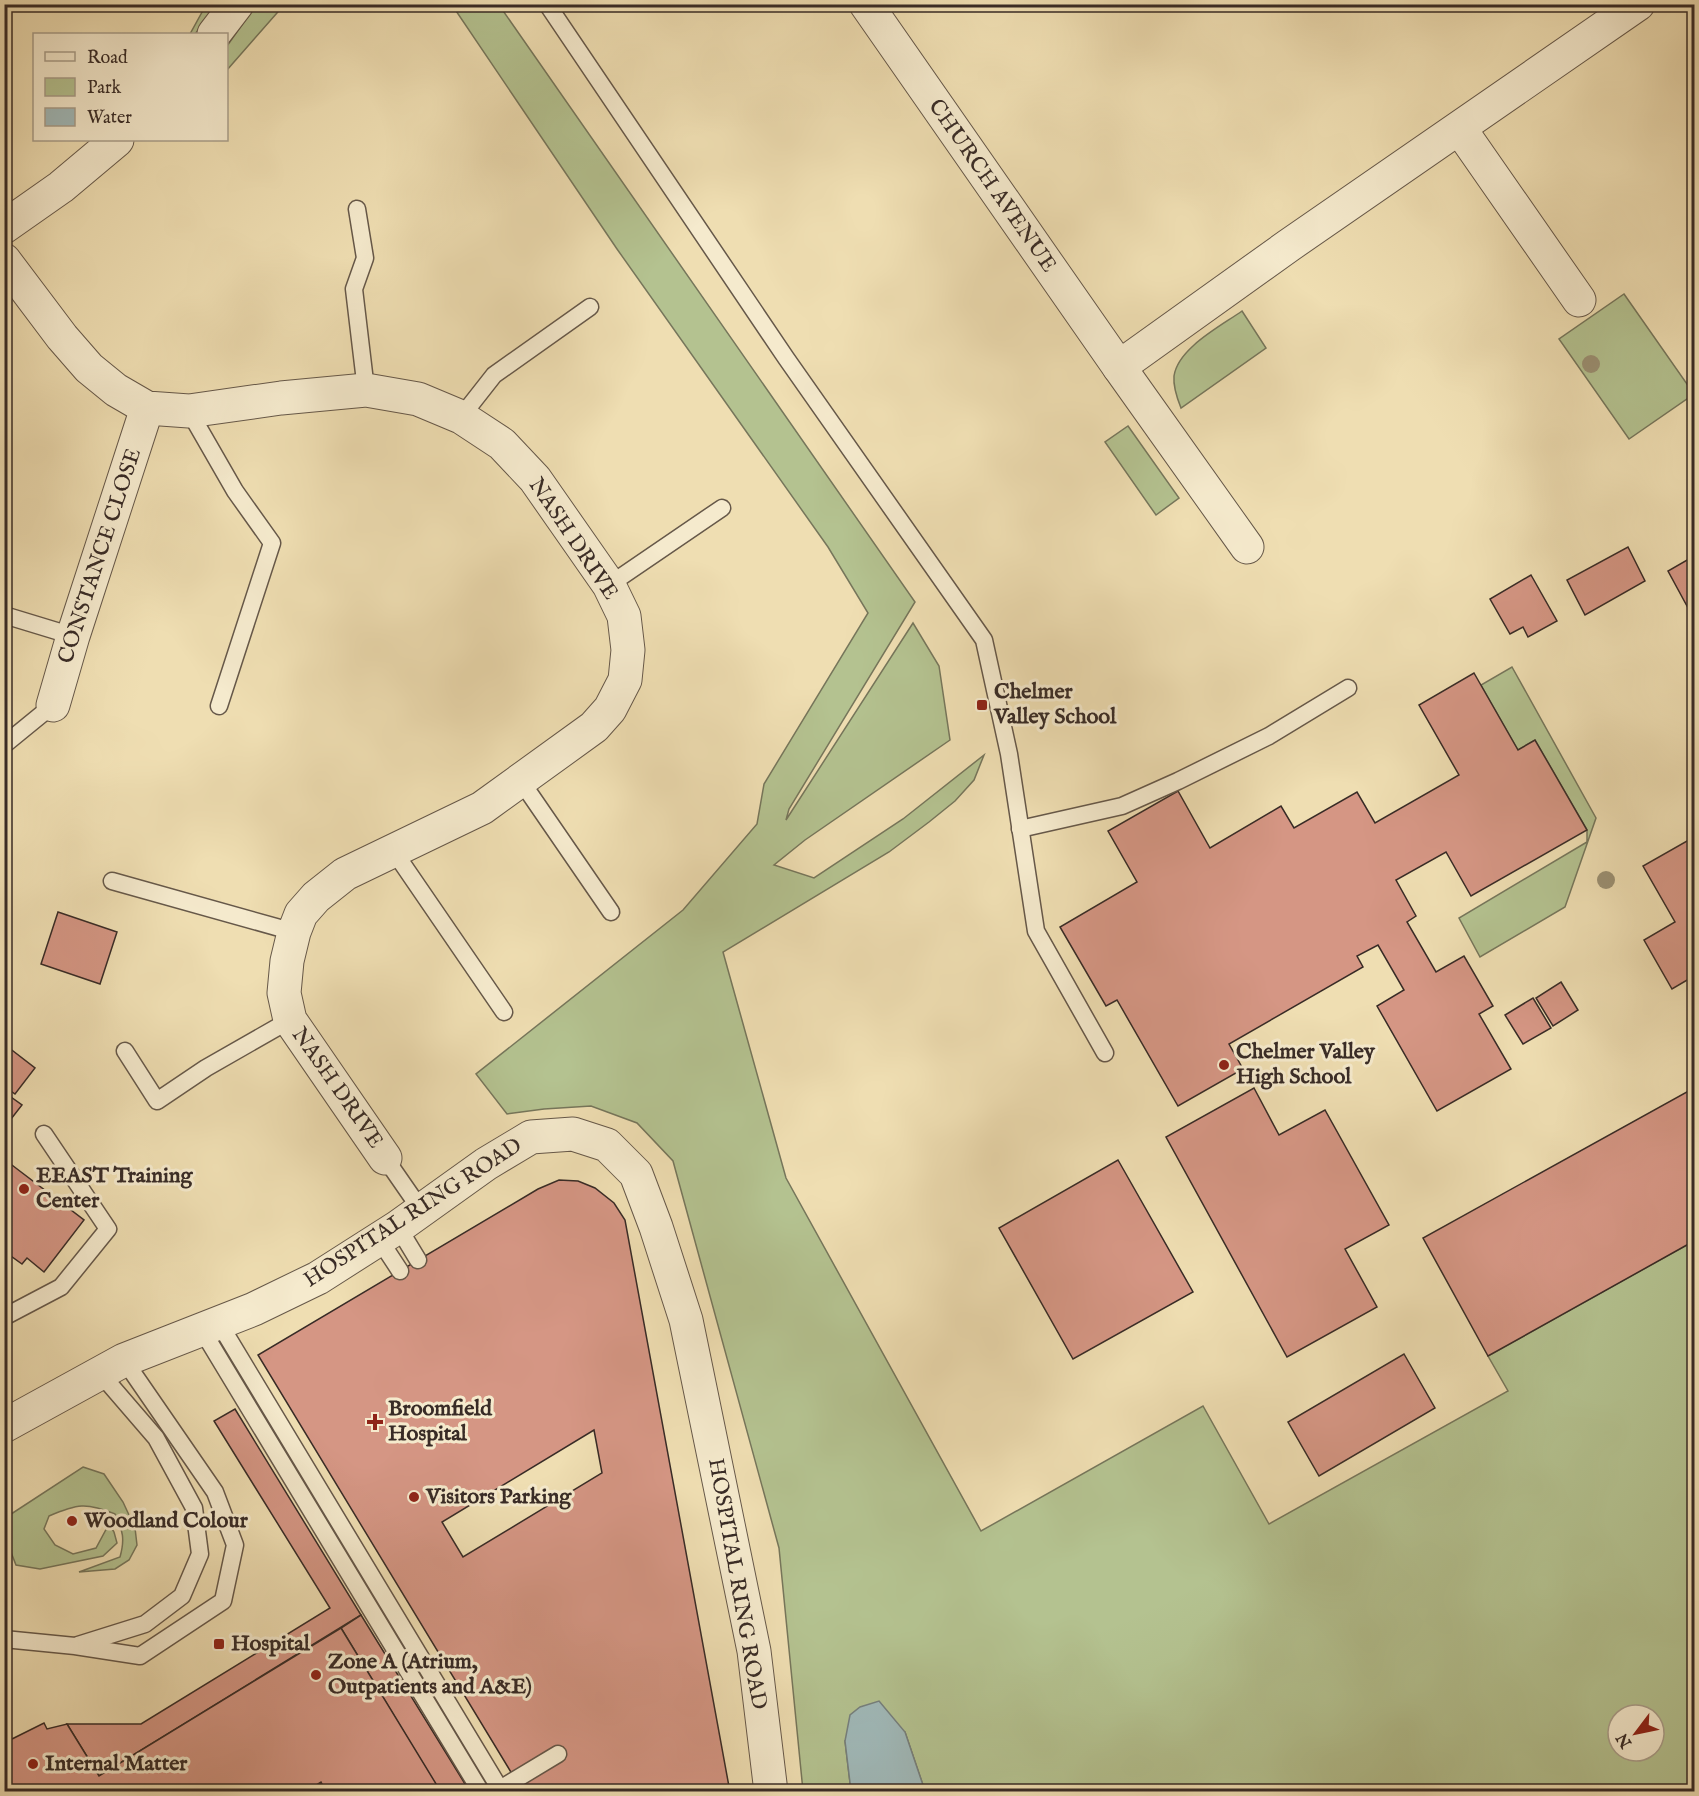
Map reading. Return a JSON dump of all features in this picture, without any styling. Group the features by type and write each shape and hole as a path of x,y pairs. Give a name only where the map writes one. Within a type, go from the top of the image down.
{"street":[{"path":"215,33 237,4"},
{"name":"CHURCH AVENUE","path":"866,4 1247,547"},
{"path":"1119,367 1288,246 1638,4"},
{"path":"1460,129 1579,300"},
{"path":"4,227 61,187 116,141"},
{"name":"NASH DRIVE","path":"4,260 62,337 89,368 116,390 147,408 189,411 281,398 366,390 418,399 461,417 502,444 535,479 609,585 624,616 628,650 625,680 610,709 594,727 482,808 345,874 316,897 301,914 287,962 284,993 290,1020 386,1158"},
{"name":"CONSTANCE CLOSE","path":"53,705 147,408"},
{"name":"HOSPITAL RING ROAD","path":"4,1426 112,1366 211,1327 318,1278 400,1226 486,1164 531,1137 573,1134 607,1145 636,1174 656,1227 688,1330 754,1651 771,1791"}],"lane":[{"path":"547,4 786,358 984,640 1010,754 1036,932 1105,1053"},
{"path":"357,209 365,258 354,290 366,390"},
{"path":"461,417 494,375 590,306"},
{"path":"189,411 235,491 272,543 219,706"},
{"path":"609,585 722,508"},
{"path":"4,615 73,636"},
{"path":"1020,829 1122,806 1269,736 1348,688"},
{"path":"4,745 53,705"},
{"path":"521,781 611,912"},
{"path":"393,850 504,1012"},
{"path":"112,881 294,932"},
{"path":"125,1052 157,1101 206,1068 290,1020"},
{"path":"4,1317 62,1287 108,1229 44,1134"},
{"path":"386,1158 400,1226 400,1271"},
{"path":"400,1226 418,1260"},
{"path":"211,1327 500,1789 558,1754"},
{"path":"211,1327 481,1791"},
{"path":"4,1639 75,1646 140,1656 223,1601 235,1545 215,1492 112,1366"},
{"path":"75,1646 146,1624 182,1596 200,1554 194,1508 156,1438 112,1366"}],"green space":[{"path":"206,5 218,5 196,33 191,33"},
{"path":"256,5 284,5 228,69 228,45"},
{"path":"452,5 499,5 915,602 789,809 786,820 913,623 939,666 950,740 805,840 774,865 814,878 903,819 984,755 974,780 955,801 929,822 889,852 723,952 786,1178 981,1531 1203,1406 1269,1524 1508,1391 1488,1356 1694,1241 1694,1791 925,1791 905,1732 845,1741 851,1791 803,1791 779,1548 673,1161 637,1123 591,1106 507,1114 476,1074 683,910 757,824 764,784 868,613 828,547 617,249"},
{"path":"1624,294 1694,394 1629,439 1559,339"},
{"path":"1242,311 1266,348 1181,408 1174,376 1183,356 1202,339"},
{"path":"1128,426 1179,498 1156,515 1105,442"},
{"path":"1512,667 1596,818 1565,907 1480,957 1459,918 1587,842 1587,830 1535,740 1518,750 1481,685"},
{"path":"83,1467 104,1474 123,1502 135,1528 137,1545 129,1560 115,1569 79,1572 120,1557 123,1540 115,1514 82,1506 49,1516 44,1529 55,1545 73,1554 96,1548 109,1524 117,1543 103,1556 40,1569 16,1565 5,1537 5,1518"}],"water":[{"path":"879,1701 905,1732 925,1791 851,1791 845,1741 850,1715 860,1707"}],"building":[{"path":"1628,547 1645,581 1585,615 1567,580"},
{"path":"1694,556 1694,619 1668,571"},
{"path":"1531,575 1557,621 1528,637 1523,627 1510,634 1490,599"},
{"path":"1474,673 1518,750 1535,740 1587,830 1471,896 1446,852 1396,880 1416,916 1407,922 1436,972 1464,956 1493,1006 1479,1014 1511,1069 1437,1111 1377,1006 1404,990 1378,945 1357,956 1363,967 1229,1044 1243,1069 1178,1106 1117,1000 1106,1006 1060,927 1137,882 1108,831 1178,791 1210,848 1281,806 1294,828 1357,792 1375,823 1459,775 1419,705"},
{"path":"1694,837 1694,976 1672,989 1644,940 1675,922 1643,866"},
{"path":"58,912 117,932 100,984 41,964"},
{"path":"1561,982 1578,1010 1553,1026 1536,998"},
{"path":"1533,998 1551,1028 1523,1044 1505,1015"},
{"path":"4,1044 35,1068 15,1094 4,1086"},
{"path":"1254,1088 1279,1135 1325,1110 1389,1225 1345,1249 1377,1307 1287,1357 1166,1137"},
{"path":"1694,1088 1694,1241 1488,1356 1423,1238"},
{"path":"4,1092 22,1105 4,1128"},
{"name":"EEAST Training Center","path":"4,1159 84,1220 44,1272 27,1258 22,1264 4,1251"},
{"path":"1118,1160 1193,1292 1073,1359 999,1228"},
{"name":"Visitors Parking","path":"559,1180 578,1181 595,1188 614,1203 625,1220 730,1792 523,1792 258,1355 538,1189","holes":["594,1430 602,1473 463,1557 442,1522"]},
{"path":"1404,1354 1435,1408 1319,1476 1288,1422"},
{"path":"235,1409 361,1615 99,1776 67,1724 141,1724 330,1608 214,1421"},
{"path":"361,1615 470,1792 440,1792 341,1628"},
{"name":"Zone A (Atrium, Outpatients and A&E)","path":"341,1628 441,1792 326,1792 321,1782 305,1792 4,1792 4,1745 44,1723 47,1729 67,1724 99,1776"}],"place":[{"name":"Chelmer Valley School","path":"982,705"},
{"name":"Chelmer Valley High School","path":"1224,1065"},
{"name":"EEAST Training Center","path":"24,1189"},
{"name":"Broomfield Hospital","path":"375,1422"},
{"name":"Visitors Parking","path":"414,1497"},
{"name":"Woodland Colour","path":"72,1521"},
{"name":"Hospital","path":"219,1644"},
{"name":"Zone A (Atrium, Outpatients and A&E)","path":"316,1675"},
{"name":"Internal Matter","path":"33,1764"}]}
